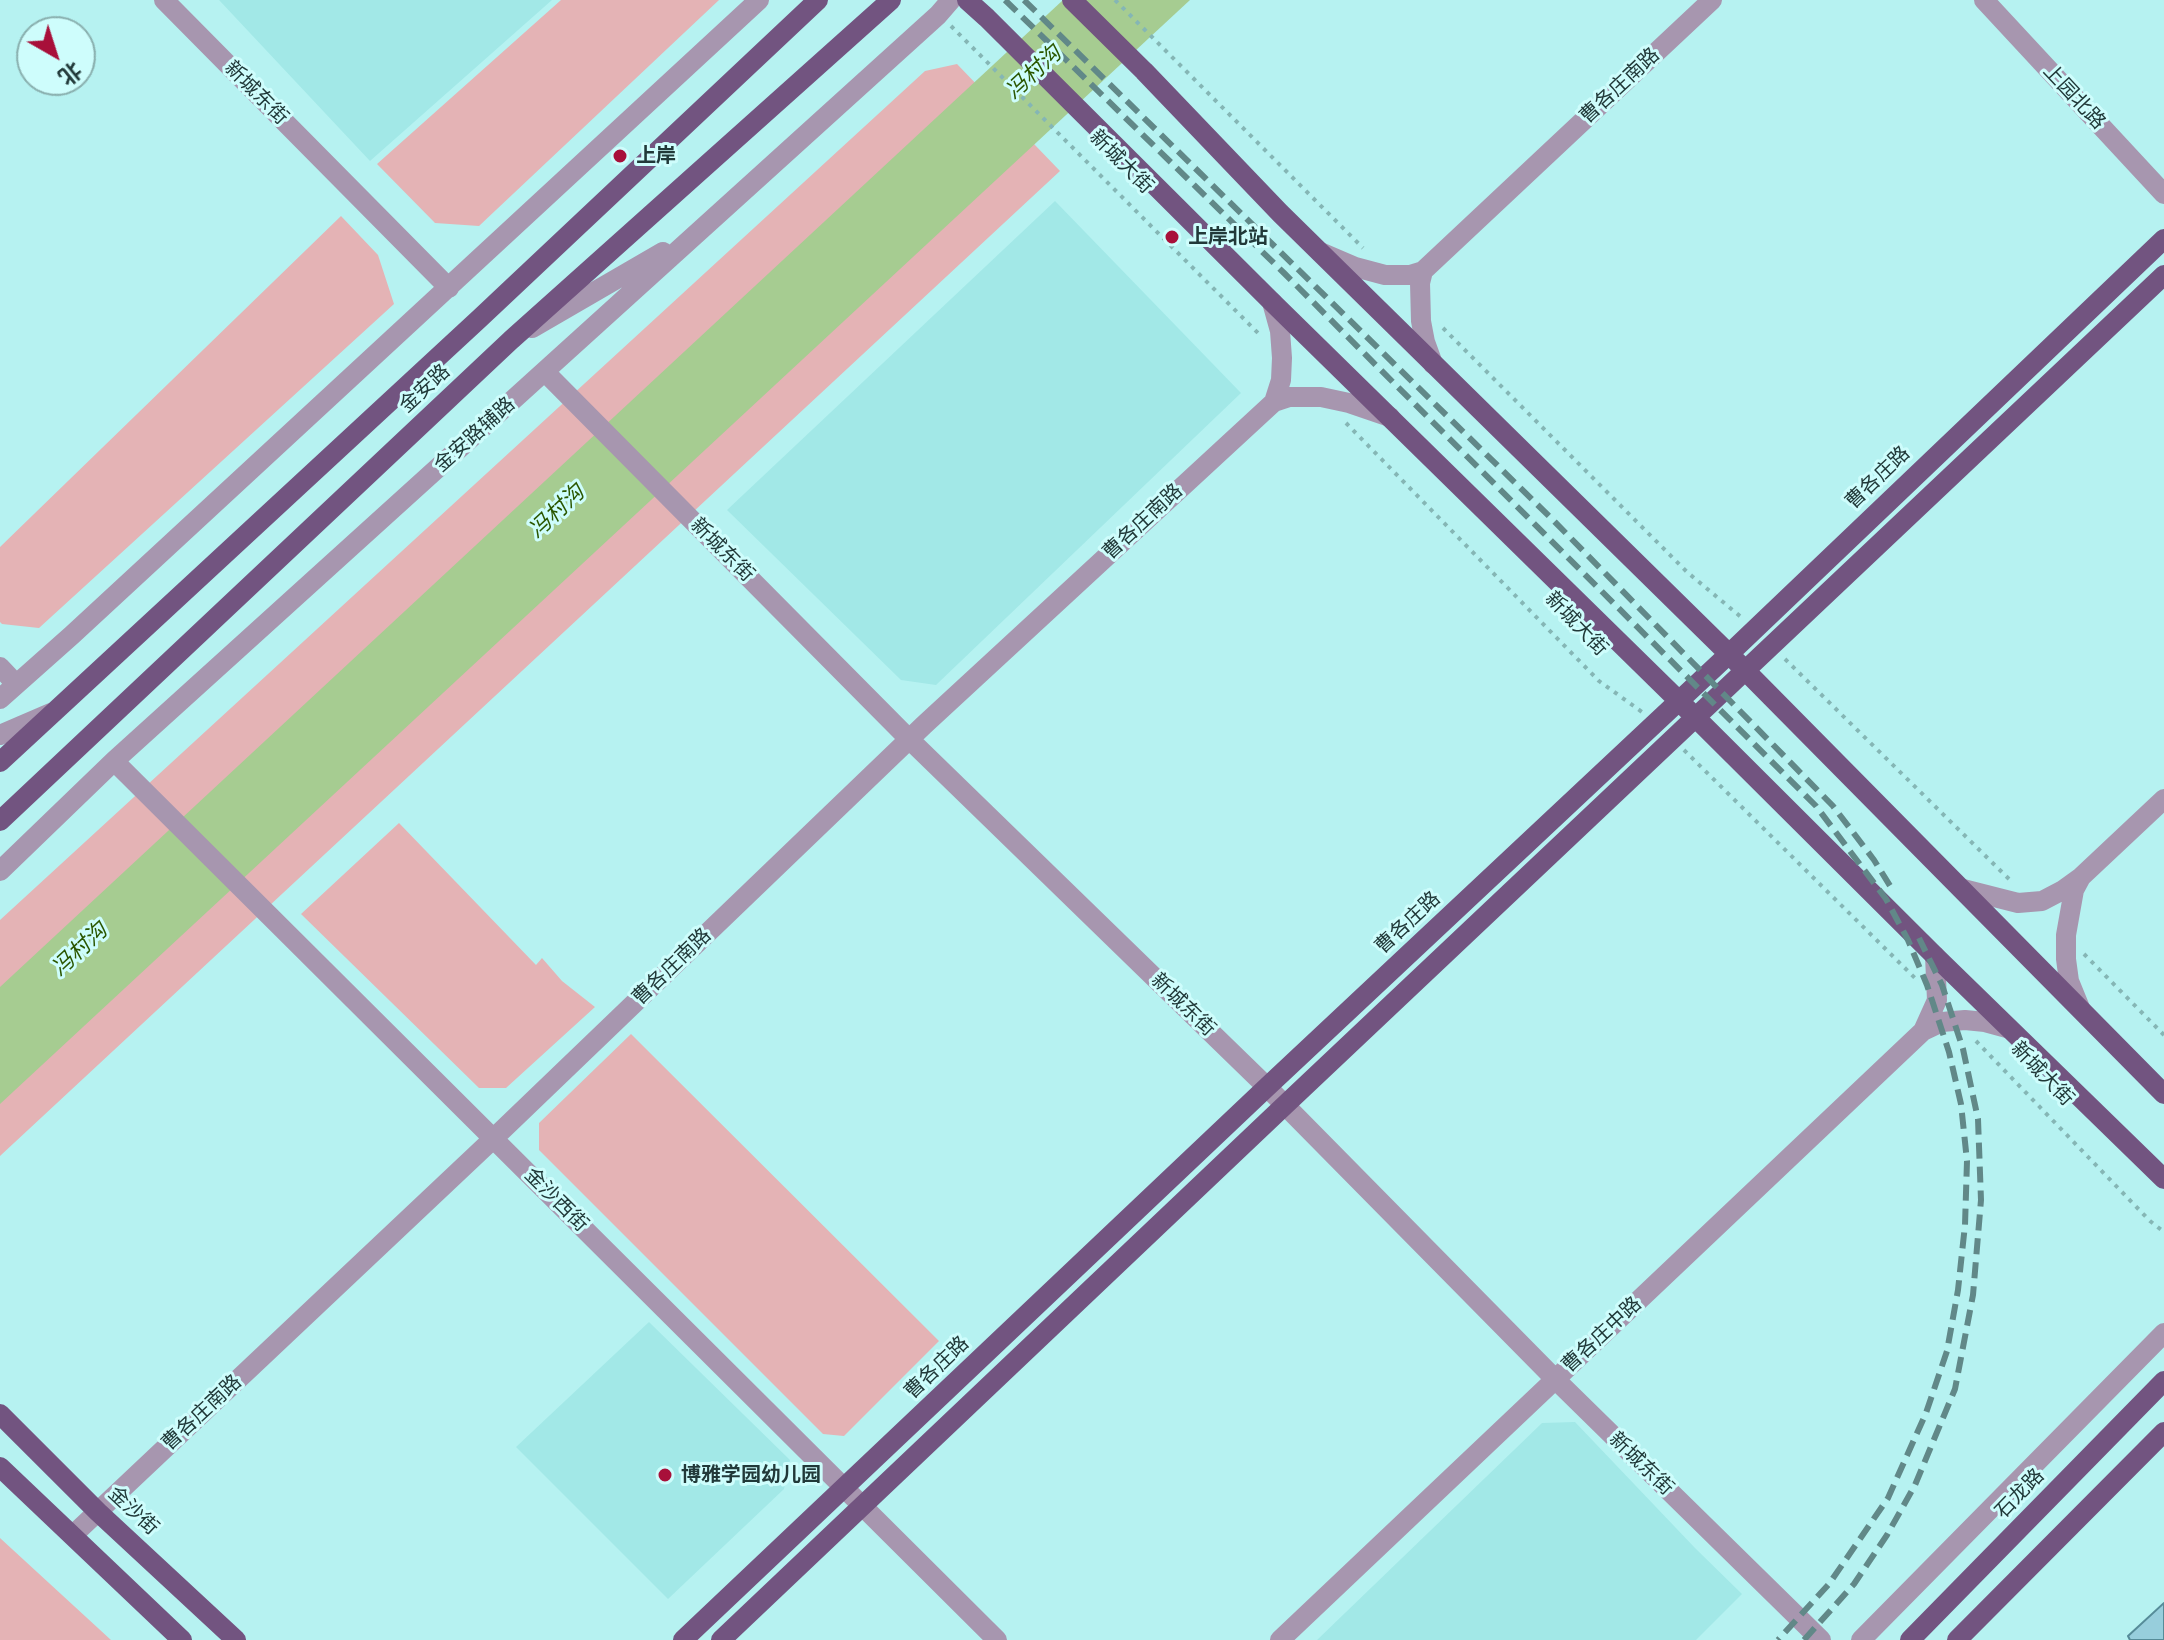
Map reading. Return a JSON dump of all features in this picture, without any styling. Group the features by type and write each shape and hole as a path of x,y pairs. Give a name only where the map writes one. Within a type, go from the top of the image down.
{"main road":[{"name":"金安路","path":"0,762 818,0"},
{"name":"金安路","path":"0,821 511,340 891,0"},
{"name":"新城大街","path":"967,0 1696,717 2007,1028 2164,1179"},
{"path":"1072,0 1319,251 1729,654 2164,1094"},
{"name":"曹各庄路","path":"683,1640 1729,654 2164,239"},
{"path":"721,1640 2164,275"},
{"name":"石龙路","path":"1910,1640 2164,1381"},
{"name":"金沙街","path":"0,1414 98,1512 236,1640"},
{"path":"1957,1640 2164,1432"},
{"path":"0,1467 182,1640"}],"street":[{"name":"新城东街","path":"164,0 449,288"},
{"path":"0,699 759,0"},
{"name":"金安路辅路","path":"0,871 114,761 951,0"},
{"name":"曹各庄南路","path":"1423,271 1712,0"},
{"name":"上园北路","path":"1984,0 2164,194"},
{"path":"511,340 695,233"},
{"path":"1319,251 1355,267 1390,275 1410,275 1423,271"},
{"path":"1423,271 1420,305 1425,342 1433,364"},
{"path":"1272,302 1280,331 1282,358 1281,380 1274,402"},
{"name":"新城东街","path":"545,372 909,739 1267,1087 1555,1379 1821,1640"},
{"path":"1274,402 1289,397 1321,397 1390,417"},
{"name":"曹各庄南路","path":"73,1535 494,1138 909,739 1274,402"},
{"path":"0,667 16,684"},
{"path":"0,735 55,712"},
{"name":"金沙西街","path":"114,761 997,1640"},
{"path":"1963,889 2018,903 2042,901 2081,877 2164,799"},
{"path":"2081,877 2074,890 2066,935 2069,981 2081,1009"},
{"name":"曹各庄中路","path":"1923,1031 1937,1000 1935,956"},
{"name":"曹各庄中路","path":"1280,1640 1923,1031 1942,1022 1957,1021 1985,1022 2007,1028"},
{"path":"1861,1640 2164,1333"}],"path":[{"path":"1115,0 1390,275"},
{"name":"新城大街","path":"964,38 1282,358"},
{"path":"1420,305 1687,572 1754,629"},
{"name":"新城大街","path":"1343,420 1599,681 1656,723"},
{"path":"1771,646 2032,902"},
{"path":"1673,739 1937,1000"},
{"path":"2066,935 2164,1035"},
{"name":"新城大街","path":"1957,1021 2164,1232"}],"shaded area":[{"path":"219,0 552,0 370,161"},
{"path":"561,0 719,0 479,226 435,223 377,164"},
{"path":"957,64 1060,171 0,1156 0,920 925,71"},
{"path":"1055,201 1241,393 936,685 901,680 727,510"},
{"path":"341,216 378,255 394,304 39,628 2,624 0,547"},
{"path":"399,823 536,965 542,958 562,981 595,1007 506,1088 479,1088 301,914"},
{"path":"631,1034 939,1341 844,1436 823,1434 539,1150 539,1123"},
{"name":"博雅学园幼儿园","path":"649,1322 790,1460 784,1489 668,1599 516,1447"},
{"path":"1575,1422 1742,1594 1696,1640 1317,1640 1542,1423"},
{"path":"0,1538 111,1640 0,1640"}],"water":[{"name":"冯村沟","path":"1063,0 1190,0 0,1104 0,987"}],"building":[{"path":"2164,1603 2164,1640 2130,1640 2128,1636"}],"railway":[{"path":"1005,0 1284,273 1816,806 1886,899 1908,940 1949,1052 1961,1104 1967,1161 1965,1225 1947,1351 1926,1413 1888,1498 1829,1584 1778,1640"},
{"path":"1024,0 1554,521 1833,806 1892,889"},
{"path":"1804,1640 1854,1584 1915,1485 1955,1389 1973,1295 1981,1200 1978,1119 1963,1049 1942,985 1919,938"}],"place":[{"name":"上岸","path":"620,156"},
{"name":"上岸北站","path":"1172,237"},
{"name":"博雅学园幼儿园","path":"665,1475"}]}
